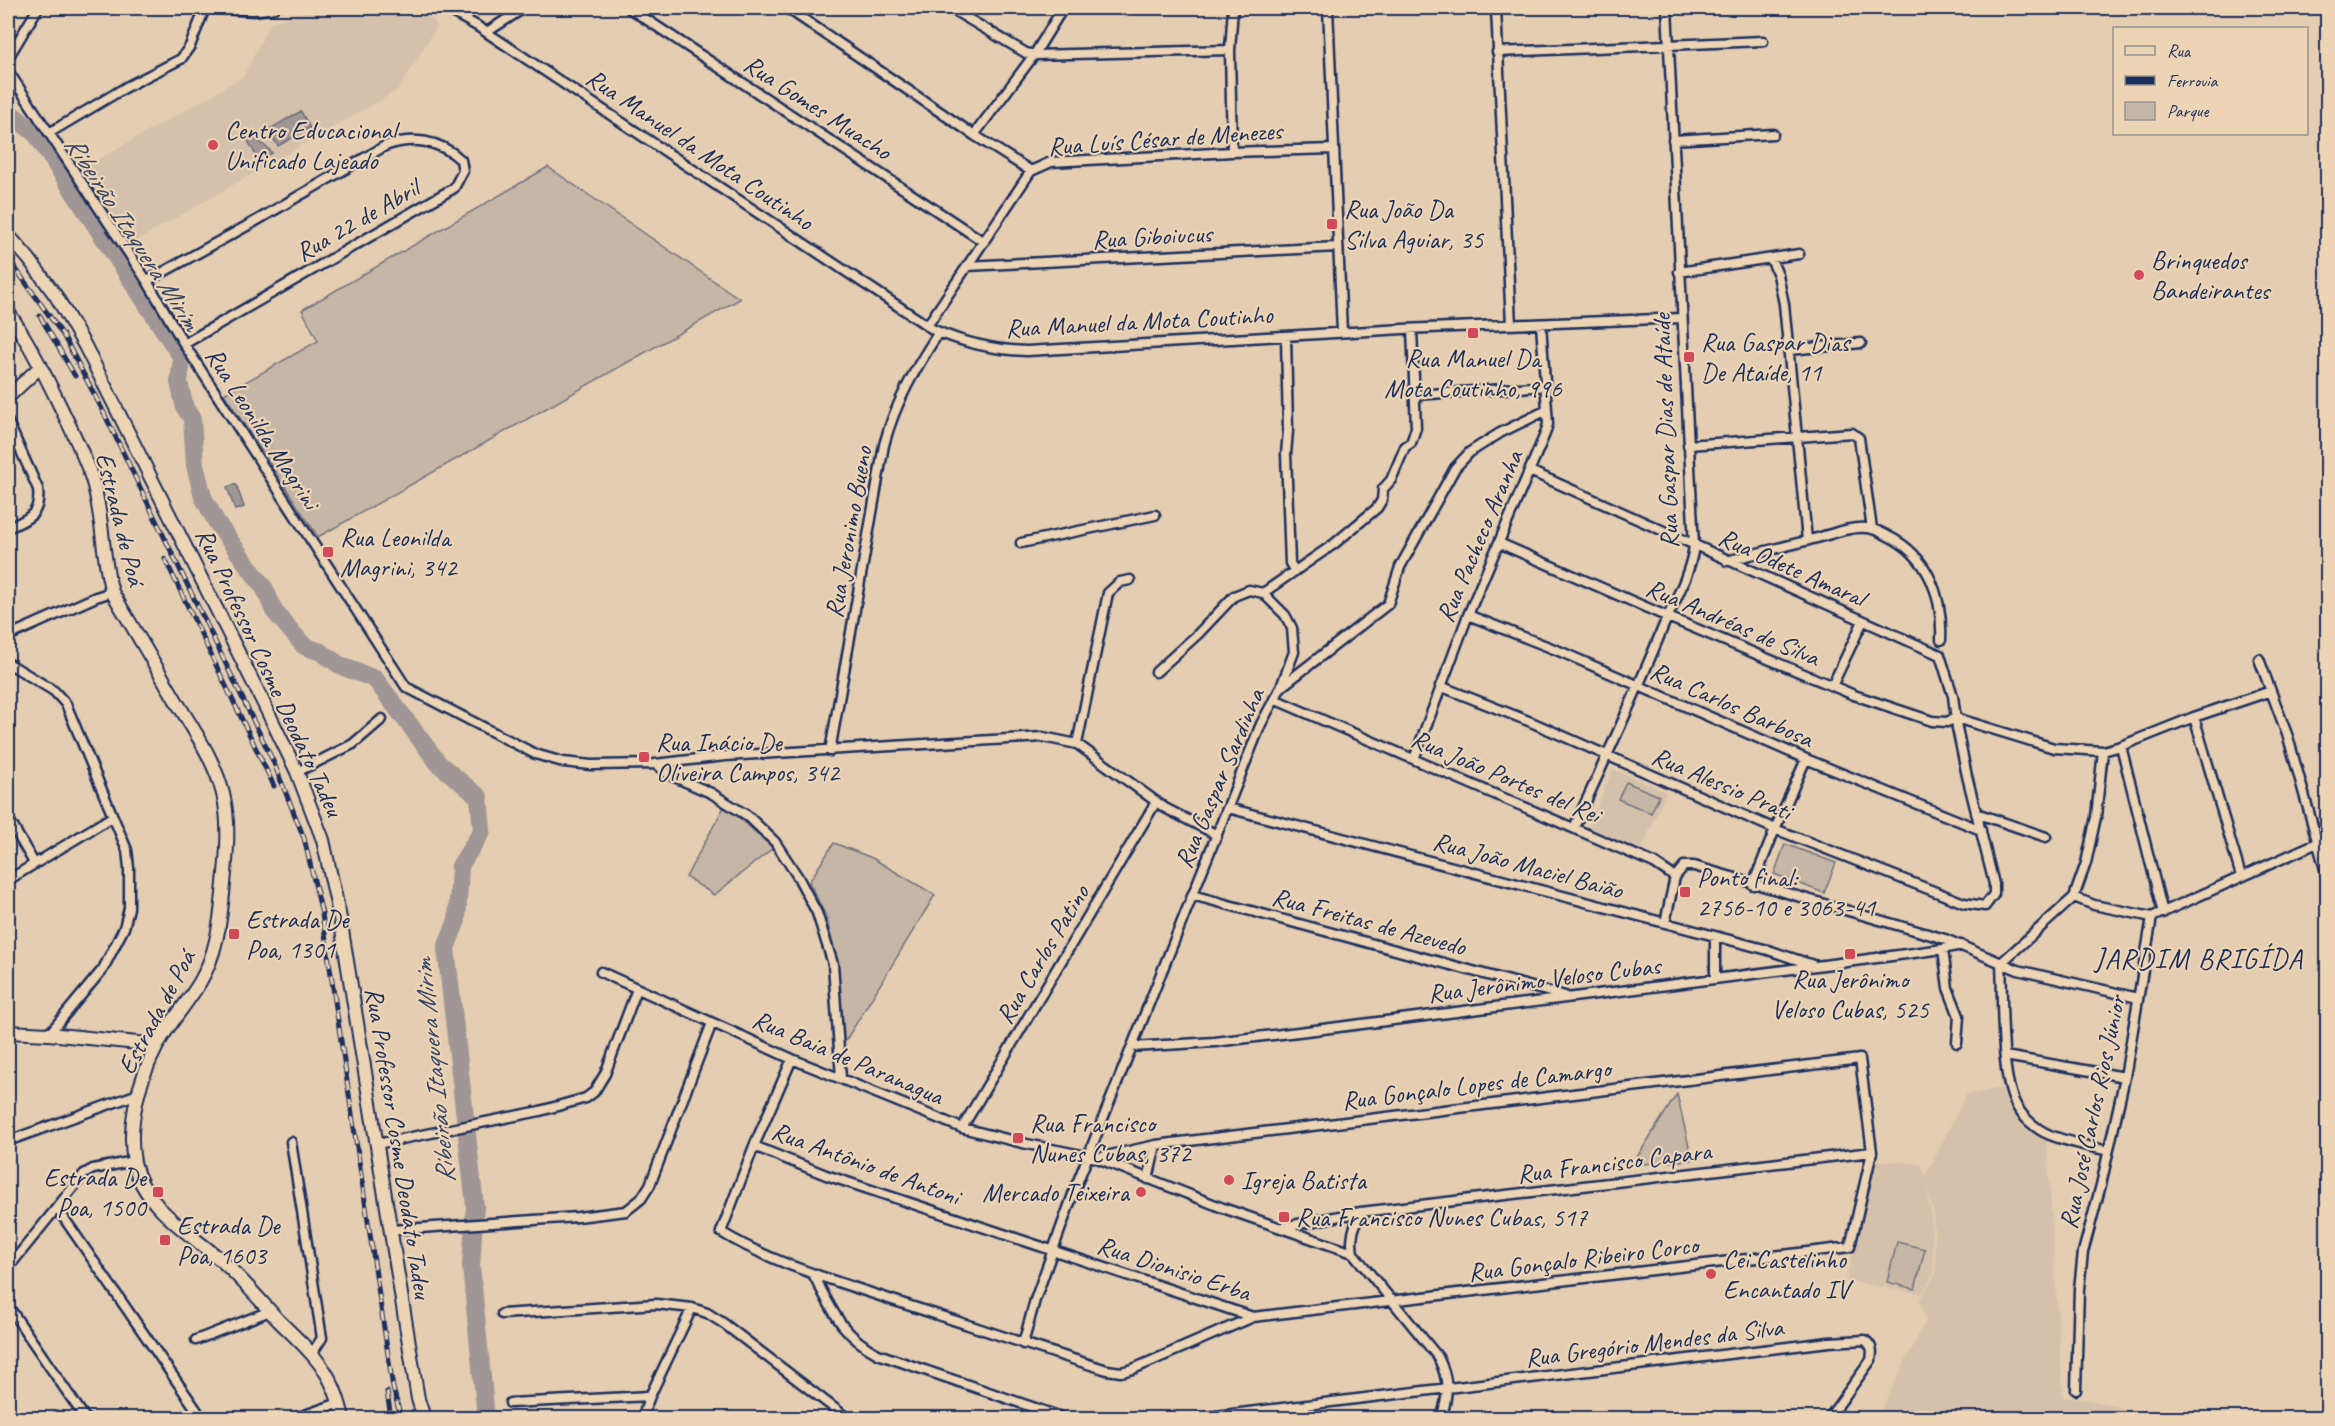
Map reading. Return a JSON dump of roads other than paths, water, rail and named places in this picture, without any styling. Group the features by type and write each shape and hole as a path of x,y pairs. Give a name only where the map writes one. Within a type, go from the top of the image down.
{"main road":[{"name":"Rua Professor Cosme Deodato Tadeu","path":"8,235 56,296 85,346 297,772 323,840 330,868 377,1144 418,1399 424,1419"},
{"name":"Estrada de Poá","path":"8,312 41,366 77,441 92,479 100,515 107,576 112,592 194,730 217,774 224,796 226,851 216,941 200,981 158,1045 143,1076 133,1130 134,1161 148,1193 165,1213 224,1263 311,1355 328,1376 343,1419"},
{"path":"8,397 41,366"},
{"path":"8,1032 158,1045"}],"street":[{"path":"8,58 38,8"},
{"path":"49,133 129,86 181,59 190,46 206,8 254,11 274,8"},
{"name":"Rua Manuel da Mota Coutinho","path":"445,8 487,32 927,326 967,343 993,349 1020,351 1412,329 1682,318"},
{"path":"487,32 524,8"},
{"name":"Rua Gomes Muacho","path":"629,8 984,242"},
{"name":"Rua Luís César de Menezes","path":"787,8 1031,171 1051,162 1334,149"},
{"path":"950,8 1016,47 1034,55 1230,50"},
{"path":"974,135 1034,55 1063,8"},
{"path":"1232,152 1230,50 1233,8"},
{"path":"1328,8 1342,333"},
{"path":"1496,8 1511,325"},
{"name":"Rua Gaspar Dias de Ataíde","path":"1574,828 1639,686 1688,571 1694,546 1667,8"},
{"path":"1497,52 1763,41"},
{"name":"Rua Leonilda Magrini","path":"8,71 147,281 184,344 406,687 535,754 563,762 591,765 655,764"},
{"path":"1673,140 1773,134"},
{"name":"Rua 22 de Abril","path":"147,281 385,146 409,140 442,147 461,160 463,171 453,188 184,344"},
{"path":"927,326 1031,171"},
{"name":"Rua Giboiucus","path":"967,266 1338,247"},
{"path":"1679,272 1799,254"},
{"path":"1771,260 1778,275 1790,350 1807,540"},
{"name":"Rua Pacheco Aranha","path":"1414,759 1468,615 1545,434 1547,410 1541,324"},
{"path":"1263,592 1334,544 1377,508 1382,500 1383,489 1391,480 1405,447 1411,443 1415,434 1417,419 1412,329"},
{"name":"Rua Jeronimo Bueno","path":"830,751 884,445 890,423 911,375 939,333"},
{"path":"1286,336 1290,562 1294,570"},
{"path":"1790,350 1861,343"},
{"path":"1416,394 1546,386"},
{"name":"Rua Gaspar Sardinha","path":"1023,1344 1035,1300 1088,1155 1261,724 1274,699 1281,687 1388,604 1400,567 1446,481 1470,452 1500,433 1547,410"},
{"path":"8,422 38,489 39,498 38,508 32,515 8,528"},
{"path":"1688,445 1852,434 1859,438 1872,529"},
{"name":"Rua Odete Amaral","path":"1530,471 1940,655 1953,696 1956,718"},
{"path":"1021,543 1155,515"},
{"path":"1727,561 1860,528 1872,529 1908,548 1924,566 1934,583 1941,640"},
{"name":"Rua Andréas de Silva","path":"1498,543 1832,686 1932,721 1947,722 1956,718 2054,748 2103,751 2271,691"},
{"path":"1077,744 1108,593 1113,586 1130,580"},
{"path":"1156,672 1198,634 1234,596 1249,590 1263,592 1285,615 1292,628 1295,646 1281,687"},
{"path":"8,636 112,592"},
{"name":"Rua Carlos Barbosa","path":"1468,615 1806,759 1981,830"},
{"path":"1832,686 1863,621"},
{"path":"2259,659 2294,760 2328,880"},
{"path":"8,663 54,691 66,704 129,858 129,908 124,928 103,969 49,1034"},
{"name":"Rua Alessio Prati","path":"1440,686 1530,722 1775,829 1979,907 1990,902 1994,894 1994,884 1981,830"},
{"name":"Rua João Portes del Rei","path":"1274,699 1574,828 1665,869 1675,877"},
{"path":"2194,717 2241,876"},
{"path":"1956,718 1981,830"},
{"path":"297,772 352,744 382,719"},
{"path":"655,764 726,756 921,746 1043,736 1077,744 1156,802 1217,835"},
{"path":"2121,746 2163,913"},
{"path":"2001,963 2074,897 2086,863 2096,817 2103,751"},
{"path":"1754,885 1775,829 1806,759"},
{"path":"655,764 670,775 711,793 748,816 775,842 798,877 817,913 833,964 841,1078"},
{"name":"Rua Carlos Patino","path":"962,1128 1156,802"},
{"name":"Rua João Maciel Baião","path":"1228,808 1768,950 1816,966"},
{"path":"1976,813 2046,837"},
{"path":"8,880 112,817"},
{"path":"8,818 34,863"},
{"path":"2074,897 2094,905 2152,917 2317,843"},
{"path":"1665,923 1675,877 1681,868 1689,866 1961,945 2034,975 2138,998"},
{"name":"Rua Freitas de Azevedo","path":"1192,895 1569,997"},
{"name":"Rua José Carlos Rios Júnior","path":"2076,1390 2079,1289 2083,1252 2125,1077 2152,917"},
{"path":"1715,936 1715,979"},
{"name":"Rua Jerônimo Veloso Cubas","path":"1132,1047 1237,1039 1816,966 1961,945"},
{"path":"1942,949 1947,988 1959,1016 1957,1044"},
{"path":"2001,963 2005,1056 2009,1086 2014,1102 2031,1123 2049,1135 2108,1151"},
{"name":"Rua Baia de Paranagua","path":"601,972 792,1059 962,1128 1027,1144 1088,1155 1223,1208 1353,1253"},
{"path":"377,1144 575,1103 594,1092 605,1074 637,989"},
{"path":"391,1230 626,1212 641,1199 650,1185 712,1023"},
{"path":"2005,1056 2125,1077"},
{"name":"Rua Antônio de Antoni","path":"792,1059 754,1146 826,1175 1053,1251"},
{"name":"Rua Gonçalo Lopes de Camargo","path":"1097,1158 1156,1145 1860,1059 1872,1152"},
{"path":"8,1141 138,1094"},
{"path":"291,1142 322,1338 311,1355"},
{"path":"1148,1179 1156,1145"},
{"path":"754,1146 721,1232 764,1255 813,1274 1107,1371 1120,1372 1133,1369 1253,1317"},
{"name":"Rua Francisco Capara","path":"1282,1227 1361,1212 1872,1152"},
{"name":"Rua Gonçalo Ribeiro Corco","path":"1391,1301 1850,1247 1872,1152"},
{"path":"8,1268 84,1174 93,1169 134,1161"},
{"path":"57,1208 202,1419"},
{"path":"1361,1212 1351,1240 1353,1253 1438,1357 1449,1387 1442,1419"},
{"name":"Rua Dionisio Erba","path":"1053,1251 1253,1317 1391,1301"},
{"path":"813,1274 842,1327 859,1344 878,1354 1064,1419"},
{"path":"502,1314 656,1304 692,1308 723,1323 847,1419"},
{"path":"8,1306 85,1419"},
{"path":"642,1419 650,1396 692,1308"},
{"path":"196,1340 270,1311"},
{"name":"Rua Gregório Mendes da Silva","path":"1199,1419 1449,1387 1865,1340 1870,1344 1873,1352 1871,1360 1829,1419"},
{"path":"510,1403 650,1396"},
{"path":"296,1419 339,1403"}],"waterway":[{"name":"Ribeirão Itaquera Mirim","path":"8,111 36,134 182,358 179,382 185,408 192,419 195,465 203,497 217,523 265,589 274,611 304,646 321,652 341,666 375,679 439,764 479,797 482,831 460,866 457,920 446,948 475,1206 471,1266 486,1418"}],"railway":[{"path":"8,258 63,335 102,409 273,761 304,838 322,914 393,1388 401,1418"},
{"path":"40,316 75,376"},
{"path":"165,559 274,786"},
{"path":"387,1392 391,1418"}],"place":[{"name":"Centro Educacional Unificado Lajeado","path":"213,145"},
{"name":"Rua João Da Silva Aguiar, 35","path":"1332,224"},
{"name":"Brinquedos Bandeirantes","path":"2139,275"},
{"name":"Rua Manuel Da Mota Coutinho, 996","path":"1473,333"},
{"name":"Rua Gaspar Dias De Ataíde, 11","path":"1689,357"},
{"name":"Rua Leonilda Magrini, 342","path":"328,552"},
{"name":"Rua Inácio De Oliveira Campos, 342","path":"644,757"},
{"name":"Ponto final: 2756-10 e 3063-41","path":"1685,892"},
{"name":"Estrada De Poa, 1301","path":"234,934"},
{"name":"Rua Jerônimo Veloso Cubas, 525","path":"1850,954"},
{"name":"Rua Francisco Nunes Cubas, 372","path":"1018,1138"},
{"name":"Igreja Batista","path":"1229,1180"},
{"name":"Estrada De Poa, 1500","path":"158,1192"},
{"name":"Mercado Teixeira","path":"1141,1192"},
{"name":"Rua Francisco Nunes Cubas, 517","path":"1284,1217"},
{"name":"Estrada De Poa, 1603","path":"165,1240"},
{"name":"Cei Castelinho Encantado IV","path":"1711,1274"}],"district":[{"name":"JARDIM BRIGÍDA","path":"2199,958"}]}
